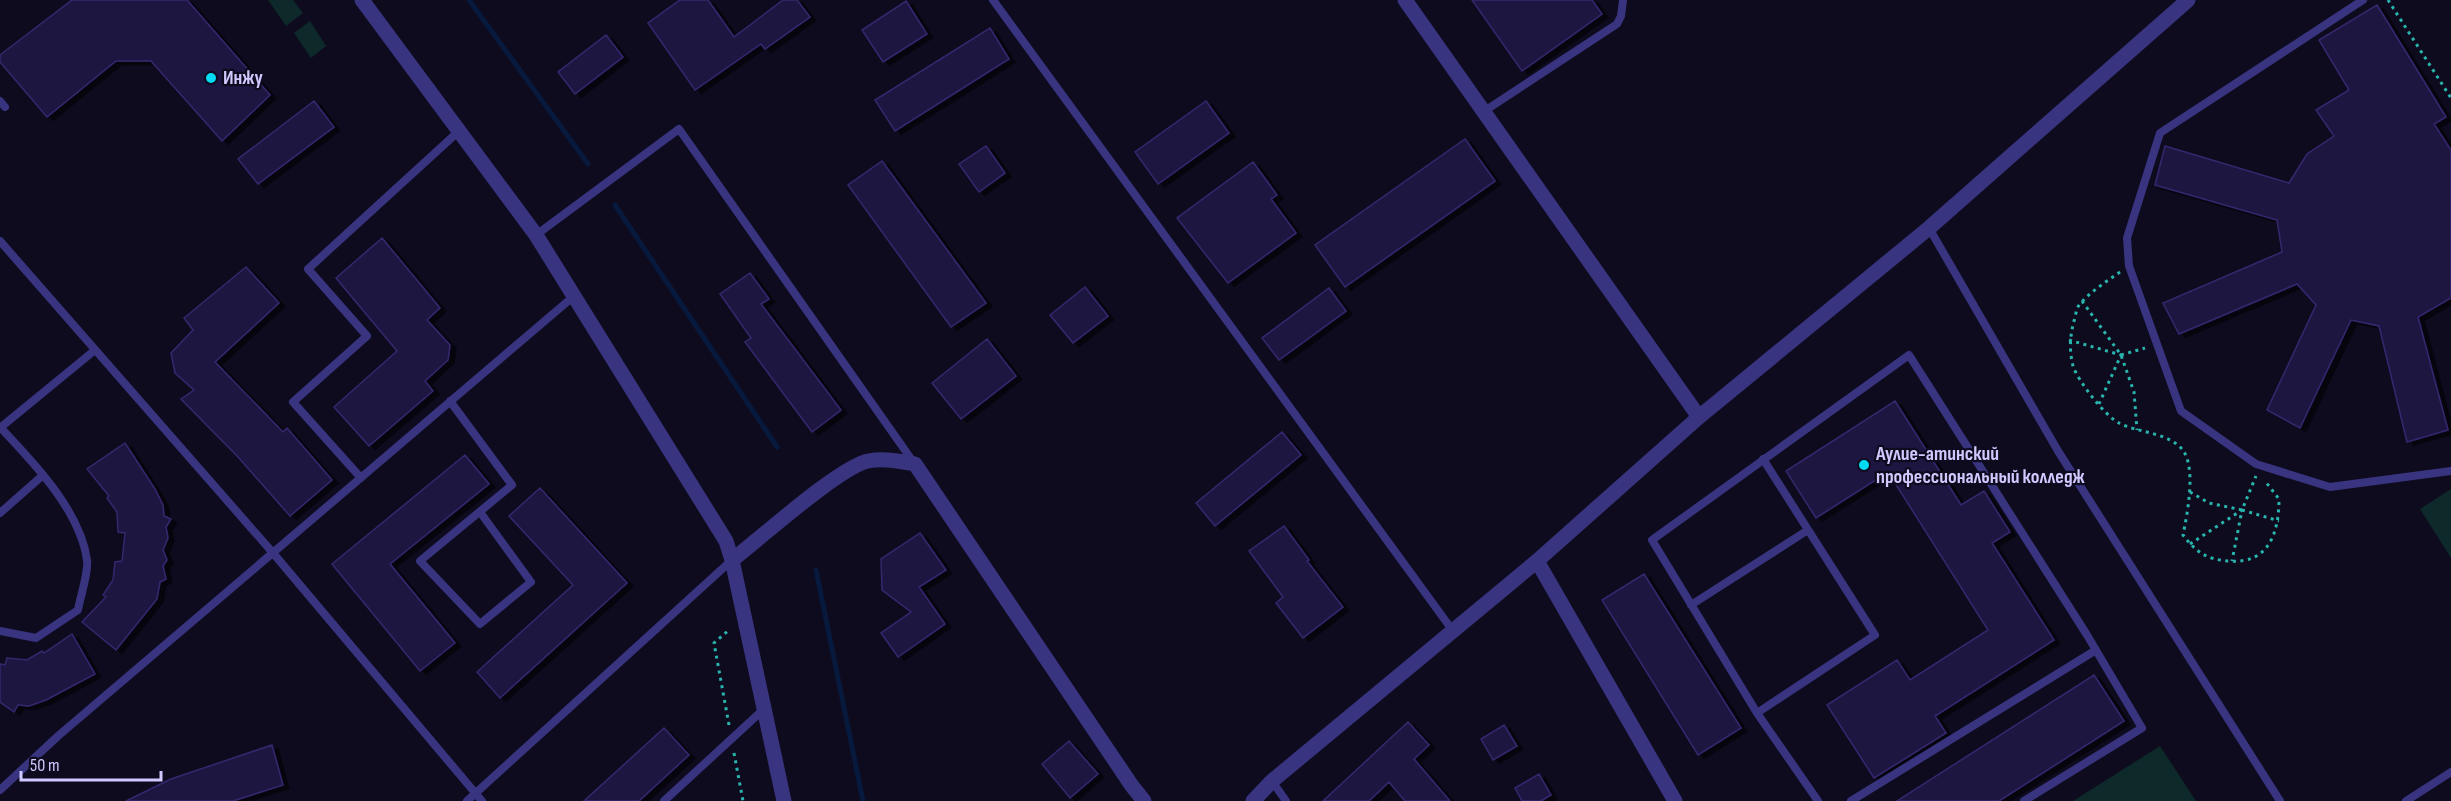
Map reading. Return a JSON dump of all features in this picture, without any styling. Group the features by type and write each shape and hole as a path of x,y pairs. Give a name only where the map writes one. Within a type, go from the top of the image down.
{"street":[{"path":"362,0 536,235 726,541 783,801"},
{"path":"1405,0 1699,417"},
{"path":"1253,801 1272,782 1537,561 1699,417 1929,228 2188,0"},
{"path":"732,560 835,479 866,462 886,459 915,464 1144,801"},
{"path":"1537,561 1675,801"}],"lane":[{"path":"993,0 1453,631"},
{"path":"1483,112 1617,24 1621,16 1623,0"},
{"path":"2363,0 2160,133 2127,238 2128,266 2181,411 2256,464 2330,487 2451,471"},
{"path":"536,235 679,129 915,464"},
{"path":"361,478 293,402 368,336 308,269 459,131"},
{"path":"1929,228 2058,451 2280,801"},
{"path":"0,241 273,553 482,801"},
{"path":"0,790 58,736 574,296"},
{"path":"0,631 36,638 78,610 87,561 73,515 0,427 96,350"},
{"path":"1818,801 1757,713 1652,540 1909,355 2096,650 2142,728 2024,801"},
{"path":"450,401 513,485 420,561 480,624 531,582 480,512"},
{"path":"1757,713 1875,635 1763,459"},
{"path":"0,513 42,476"},
{"path":"1691,604 1808,530"},
{"path":"467,801 732,560"},
{"path":"1851,801 2096,650"},
{"path":"664,801 764,709"},
{"path":"2406,801 2451,772"},
{"path":"1272,782 1286,801"}],"path":[{"path":"2388,0 2451,98"},
{"path":"2128,266 2078,305 2069,340 2074,368 2099,404 2117,422 2162,436 2182,450 2187,464 2190,492 2183,535 2196,551 2220,561 2239,562 2259,556 2271,542 2279,521 2279,499 2258,473 2242,510 2232,561"},
{"path":"2082,302 2121,355 2134,392 2137,430"},
{"path":"2069,340 2121,355 2158,345"},
{"path":"2099,404 2121,355"},
{"path":"2190,492 2209,503 2279,521"},
{"path":"2190,544 2242,510"},
{"path":"743,801 714,644 744,617"}],"green space":[{"path":"268,0 293,0 303,13 286,26"},
{"path":"310,21 326,46 311,58 294,33"},
{"path":"2451,489 2451,558 2420,509"},
{"path":"2160,746 2196,801 2073,801"}],"building":[{"name":"Инжу","path":"72,0 187,0 270,95 222,141 151,61 116,61 47,117 0,62 0,55"},
{"path":"680,0 708,0 734,37 783,0 797,0 810,17 765,49 761,44 695,90 648,23"},
{"path":"1472,0 1592,0 1602,14 1522,71"},
{"path":"906,1 927,34 883,62 862,30"},
{"path":"2377,5 2446,117 2434,124 2451,150 2451,298 2418,317 2448,430 2407,442 2379,326 2351,320 2300,428 2267,410 2316,305 2297,284 2179,334 2163,303 2282,252 2277,220 2155,185 2165,146 2289,183 2307,154 2334,136 2316,110 2349,90 2319,40"},
{"path":"990,28 1009,59 895,131 875,100"},
{"path":"606,35 623,57 575,94 558,72"},
{"path":"314,101 334,127 258,184 238,159"},
{"path":"1206,101 1229,133 1158,184 1135,152"},
{"path":"1465,139 1495,181 1345,287 1315,245"},
{"path":"986,146 1005,173 979,192 959,164"},
{"path":"882,161 986,303 951,327 848,185"},
{"path":"1253,162 1277,195 1271,199 1296,233 1228,283 1177,218"},
{"path":"382,238 440,308 427,320 450,345 448,360 425,381 433,391 369,446 334,407 397,351 336,278"},
{"path":"246,267 279,303 215,362 283,432 287,428 332,480 290,516 238,457 181,399 194,390 175,373 171,353 193,330 184,318"},
{"path":"750,273 769,299 761,304 841,410 812,432 745,342 751,338 720,294"},
{"path":"1085,287 1108,316 1073,343 1050,315"},
{"path":"1329,288 1346,311 1279,360 1262,338"},
{"path":"987,339 1016,376 961,419 932,383"},
{"name":"Аулие-атинский профессиональный колледж","path":"1895,401 1961,505 1984,491 2010,532 1992,543 2054,640 1935,716 1946,733 1874,778 1827,705 1897,660 1910,680 1988,630 1888,472 1816,518 1786,471"},
{"path":"1282,432 1301,455 1215,526 1196,503"},
{"path":"125,443 155,489 163,505 164,516 171,519 166,527 168,538 163,550 167,560 163,566 166,579 160,582 157,599 116,650 82,622 106,597 103,595 113,580 115,562 122,561 125,533 118,532 117,512 107,498 109,496 87,469"},
{"path":"465,455 489,484 390,564 455,643 420,671 332,564"},
{"path":"540,488 627,583 500,698 477,672 573,585 509,516"},
{"path":"1284,526 1309,560 1307,561 1343,607 1303,638 1276,603 1283,597 1249,551"},
{"path":"920,533 946,570 919,587 945,624 898,657 881,633 911,612 882,590 881,559"},
{"path":"1644,574 1741,728 1698,755 1602,600"},
{"path":"72,634 95,674 46,700 29,706 18,705 14,712 0,702 0,664 5,665 7,658 27,660 42,651 44,653"},
{"path":"2094,675 2124,721 1999,801 1897,801"},
{"path":"1408,722 1429,745 1414,759 1450,801 1405,801 1389,782 1369,801 1323,801"},
{"path":"1504,725 1517,746 1493,760 1481,739"},
{"path":"664,728 689,755 639,801 584,801"},
{"path":"1069,741 1098,774 1070,798 1042,764"},
{"path":"272,745 283,785 233,801 126,801 171,779"},
{"path":"1539,774 1551,795 1541,801 1522,801 1515,788"}],"waterway":[{"path":"469,0 588,164"},
{"path":"615,205 777,447"},
{"path":"816,570 863,801"}],"place":[{"name":"Инжу","path":"211,78"},
{"name":"Аулие-атинский профессиональный колледж","path":"1864,465"}]}
